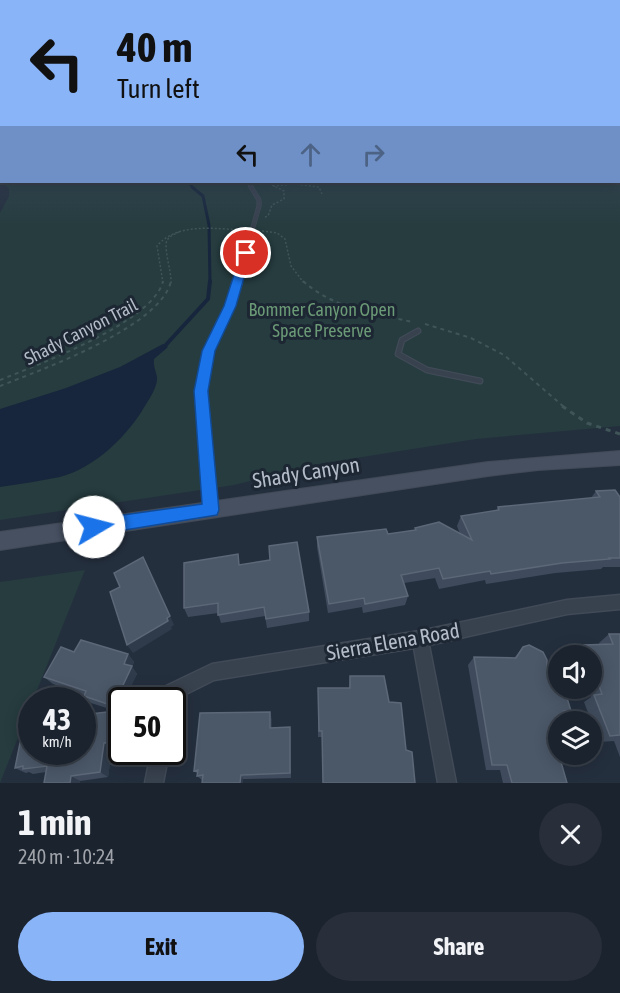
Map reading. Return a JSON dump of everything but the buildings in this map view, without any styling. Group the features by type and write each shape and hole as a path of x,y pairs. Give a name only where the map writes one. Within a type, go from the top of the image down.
{"main road":[{"name":"Shady Canyon","path":"0,541 488,469 538,463 620,458"}],"street":[{"name":"Sierra Elena Road","path":"186,687 212,672 420,639 567,607 620,602"},
{"path":"420,639 447,783"},
{"path":"154,783 157,765"}],"lane":[{"path":"211,510 201,391 208,351 230,306 259,206 259,200 249,183"},
{"path":"418,332 402,340 398,354 411,365 437,374 480,381"}],"path":[{"path":"261,220 268,216 272,205 284,199 285,191 268,183"},
{"path":"272,186 295,184 319,187 322,194"},
{"path":"182,231 230,230"},
{"path":"257,230 282,236 287,243 288,257 293,270 304,283 322,295 349,307 412,321"},
{"name":"Shady Canyon Trail","path":"0,380 73,348 143,310 157,296 162,285 163,275 157,252 158,243 169,234 182,231"},
{"name":"Shady Canyon Trail","path":"0,387 91,346 153,310 163,299 171,282 171,268 165,242 182,231"},
{"path":"436,327 464,335 499,352 525,371 562,408 587,424 620,434"}],"green space":[{"name":"Bommer Canyon Open Space Preserve","path":"3,183 620,183 620,426 476,439 318,464 234,485 0,520 0,213 9,196 9,189"},
{"path":"85,570 38,687 18,687 18,738 0,783 0,582"}],"water":[{"path":"163,344 168,347 154,359 157,381 152,395 135,422 107,451 73,473 0,487 0,409 66,388 120,367"}],"waterway":[{"path":"188,183 194,188"},
{"path":"192,187 203,196 209,225 210,281"},
{"path":"163,348 208,299 210,281"}],"route":[{"path":"94,527 211,510 201,391 208,351 230,306 246,253"}]}
